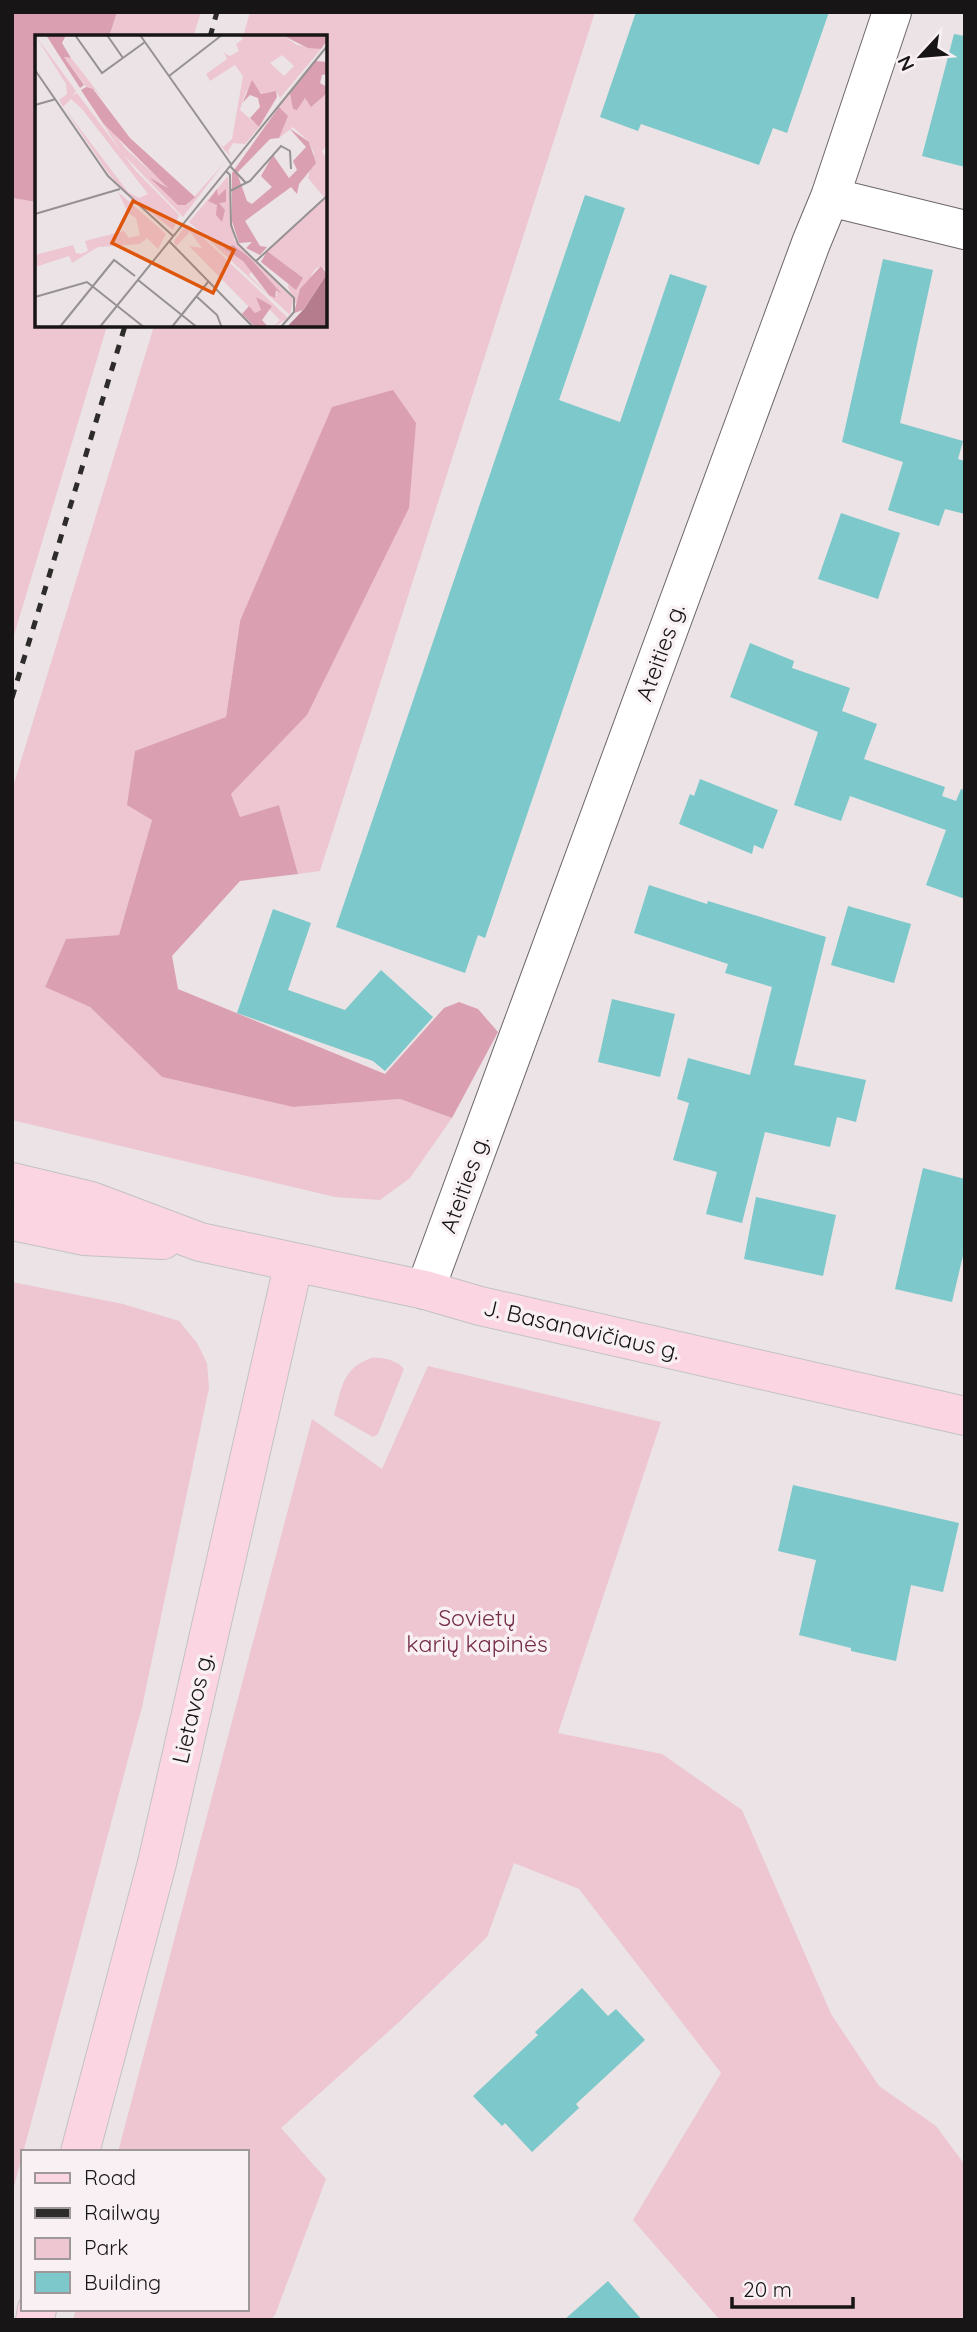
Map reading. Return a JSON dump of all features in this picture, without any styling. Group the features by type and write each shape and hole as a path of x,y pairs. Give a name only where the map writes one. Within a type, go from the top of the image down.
{"main road":[{"name":"J. Basanavičiaus g.","path":"12,1182 91,1201 200,1242 425,1290 480,1306 965,1416"},
{"name":"J. Basanavičiaus g.","path":"12,1221 84,1236 200,1242"},
{"name":"Lietavos g.","path":"81,2150 157,1863 294,1262"}],"street":[{"name":"Ateities g.","path":"425,1290 830,197 892,12"},
{"path":"830,197 965,230"}],"green space":[{"path":"117,12 201,12 194,35 110,35"},
{"path":"250,12 595,12 320,871 298,874 279,805 240,817 231,794 307,715 240,620 226,717 135,752 152,820 119,935 66,939 45,987 90,1007 162,1077 293,1107 400,1099 452,1118 410,1178 380,1200 335,1197 12,1120 12,790 154,327 327,327 327,35 244,35"},
{"path":"12,198 35,202 35,327 107,327 12,642"},
{"path":"12,1282 123,1304 179,1321 197,1343 207,1363 209,1388 142,1707 24,2150 21,2150 12,2194"},
{"path":"371,1358 398,1363 404,1369 378,1434 373,1437 334,1415 349,1373 361,1362"},
{"name":"Sovietų karių kapinės","path":"428,1366 661,1422 558,1733 662,1754 742,1810 831,2014 879,2086 936,2126 965,2165 965,2320 720,2320 633,2220 721,2073 579,1889 514,1863 487,1937 399,2022 281,2128 326,2179 275,2315 270,2320 73,2320 75,2311 248,2311 248,2150 119,2150 312,1419 382,1469"}],"shaded area":[{"path":"12,12 117,12 110,35 35,35 35,202 12,198"},
{"path":"393,390 416,423 409,508 307,715 231,794 240,817 279,805 298,874 240,881 172,956 178,989 385,1074 444,1008 459,1002 478,1009 498,1032 452,1118 400,1099 293,1107 162,1077 90,1007 45,987 66,939 119,935 152,820 127,805 135,751 226,717 240,621 332,407"}],"building":[{"path":"636,12 829,12 787,133 773,128 759,165 641,124 638,131 600,117"},
{"path":"954,34 965,36 965,167 922,156"},
{"path":"585,195 625,208 559,400 620,422 670,274 707,286 485,938 478,935 465,973 336,927"},
{"path":"883,259 933,270 900,423 963,441 958,459 965,461 965,514 945,509 939,526 888,510 903,462 842,442"},
{"path":"841,513 900,533 878,599 818,579"},
{"path":"750,643 794,661 792,668 850,688 842,711 877,724 864,759 945,787 942,796 956,801 961,789 965,790 965,899 926,885 946,830 850,796 841,821 794,805 818,732 730,697"},
{"path":"700,779 778,810 763,849 754,845 752,854 679,824 690,794 694,796"},
{"path":"649,885 826,937 794,1065 866,1080 856,1122 837,1117 830,1147 765,1132 742,1223 706,1214 717,1172 673,1160 689,1103 677,1099 688,1058 750,1075 772,987 725,973 728,964 634,933"},
{"path":"848,906 911,924 894,983 831,965"},
{"path":"273,909 311,923 288,990 345,1010 381,970 433,1017 385,1071 373,1061 237,1013"},
{"path":"612,999 675,1014 660,1077 598,1062"},
{"path":"923,1168 965,1179 965,1247 952,1302 895,1289"},
{"path":"756,1197 836,1215 823,1276 744,1259"},
{"path":"793,1485 959,1523 943,1592 911,1585 896,1661 799,1635 816,1560 778,1551"},
{"path":"582,1988 608,2016 616,2009 645,2040 576,2104 579,2108 532,2152 505,2123 502,2126 473,2096 538,2035 535,2032"},
{"path":"608,2281 642,2320 564,2320"}],"railway":[{"path":"211,35 217,12"},
{"path":"12,698 125,327"}]}
